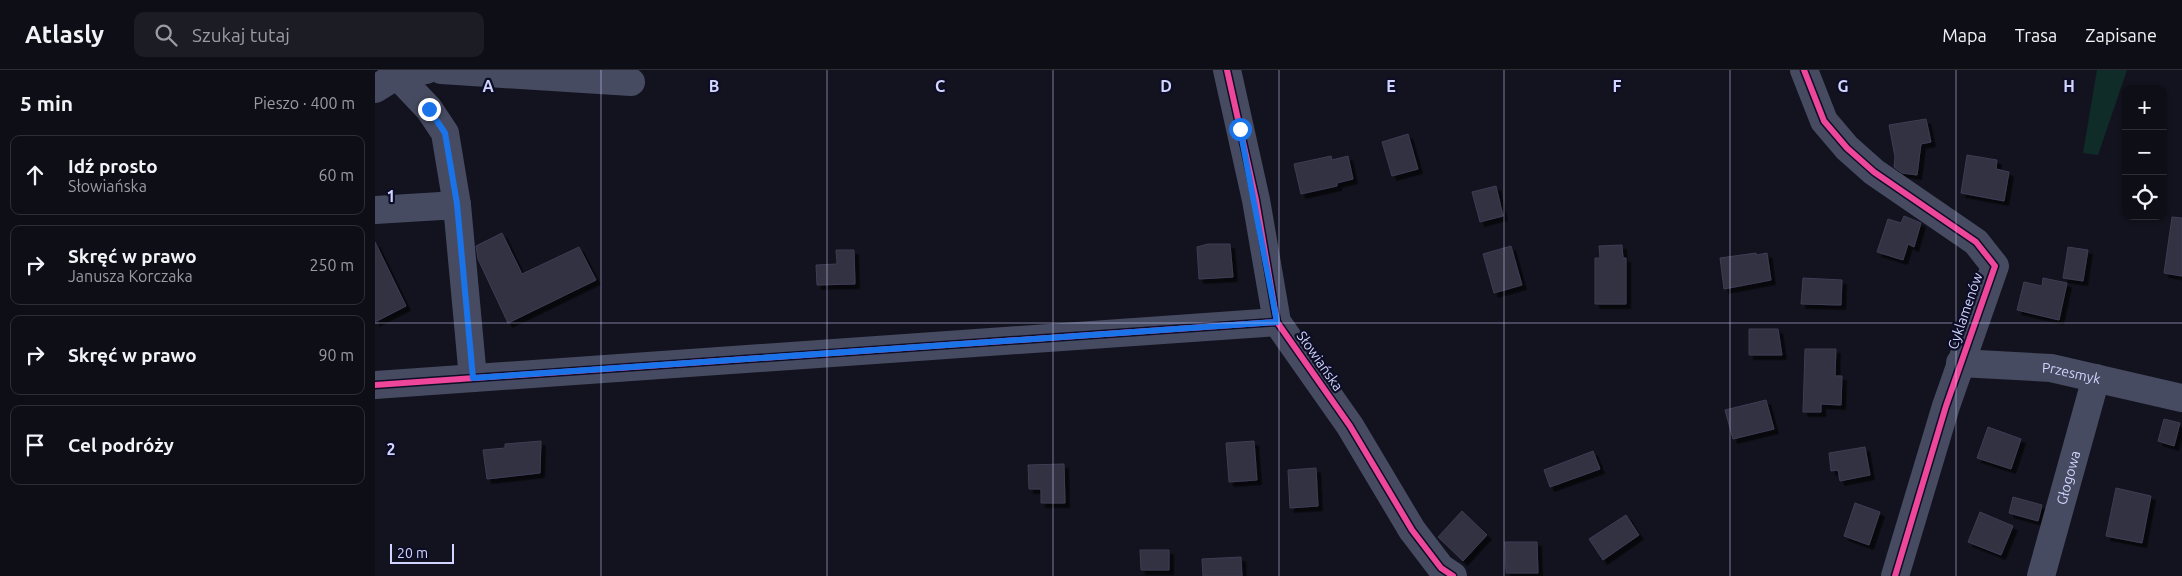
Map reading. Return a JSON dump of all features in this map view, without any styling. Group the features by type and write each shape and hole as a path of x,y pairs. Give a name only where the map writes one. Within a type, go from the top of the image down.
{"street":[{"path":"388,78 426,70"},
{"path":"441,70 631,82"},
{"name":"Słowiańska","path":"1227,70 1255,200 1277,322 1350,426 1411,530 1441,568 1453,576"},
{"name":"Cyklamenów","path":"1804,70 1824,121 1847,148 1874,172 1977,242 1995,266 1961,363 1895,576"},
{"path":"388,78 429,109 445,133 457,204 473,378"},
{"path":"375,210 457,204"},
{"path":"375,386 1277,322"},
{"name":"Przesmyk","path":"1961,363 2051,368 2182,398"},
{"name":"Głogowa","path":"2041,576 2096,378"}],"green space":[{"path":"2097,70 2127,70 2098,155 2083,153"}],"building":[{"path":"1926,119 1931,142 1921,144 1917,175 1902,173 1894,167 1895,157 1889,125"},
{"path":"1408,134 1418,169 1392,176 1382,142"},
{"path":"1967,155 1997,160 1996,169 2009,172 2004,201 1961,193"},
{"path":"1331,156 1332,160 1348,156 1353,179 1337,183 1337,186 1301,194 1294,164"},
{"path":"1496,186 1503,216 1480,222 1472,192"},
{"path":"1904,216 1921,223 1914,247 1908,244 1903,260 1877,252 1888,219 1901,223"},
{"path":"2172,217 2182,218 2182,276 2164,273"},
{"path":"502,233 522,274 579,247 596,280 508,323 478,259 476,246"},
{"path":"375,242 406,306 375,322"},
{"path":"1208,244 1230,244 1233,277 1199,279 1197,247"},
{"path":"1622,245 1623,258 1626,258 1626,304 1595,304 1595,258 1600,258 1599,246"},
{"path":"1511,246 1522,285 1494,293 1483,254"},
{"path":"2068,247 2088,250 2083,281 2063,278"},
{"path":"836,250 854,250 855,284 817,285 816,265 837,264"},
{"path":"1756,253 1757,255 1767,253 1771,280 1724,289 1720,258"},
{"path":"1803,278 1842,280 1841,305 1801,304"},
{"path":"2043,278 2067,283 2059,320 2017,310 2024,282 2042,286"},
{"path":"1749,329 1778,329 1782,355 1749,355"},
{"path":"1805,349 1836,349 1835,376 1842,376 1841,405 1821,404 1821,412 1803,412"},
{"path":"1766,400 1774,429 1733,439 1725,410"},
{"path":"2164,419 2180,423 2174,446 2158,441"},
{"path":"1988,427 2021,439 2011,469 1977,458"},
{"path":"541,441 540,473 487,479 483,450 505,448 505,444"},
{"path":"1254,441 1257,480 1229,482 1226,443"},
{"path":"1865,447 1870,475 1840,481 1838,470 1831,471 1829,453"},
{"path":"1593,451 1600,469 1550,487 1544,470"},
{"path":"1064,464 1065,503 1041,503 1041,489 1029,489 1028,465"},
{"path":"1316,468 1318,506 1290,508 1288,470"},
{"path":"2116,488 2151,496 2142,543 2106,536"},
{"path":"2013,497 2042,505 2038,521 2009,513"},
{"path":"1855,503 1880,512 1869,545 1844,536"},
{"path":"1462,511 1487,535 1463,561 1438,537"},
{"path":"1980,512 2013,526 2001,555 1968,542"},
{"path":"1626,515 1639,535 1603,560 1589,539"},
{"path":"1505,542 1537,542 1538,573 1506,573"},
{"path":"1140,550 1169,550 1169,570 1141,570"},
{"path":"1241,557 1242,576 1203,576 1202,559"}],"cycle path":[{"path":"1227,70 1256,200 1277,322 1350,426 1412,530 1441,568 1453,576"},
{"path":"1804,70 1824,121 1847,148 1874,172 1976,242 1995,266 1946,406 1895,576"},
{"path":"375,385 1277,322"}],"route":[{"path":"429,109 445,133 457,204 473,378 1277,322 1240,129"}]}
